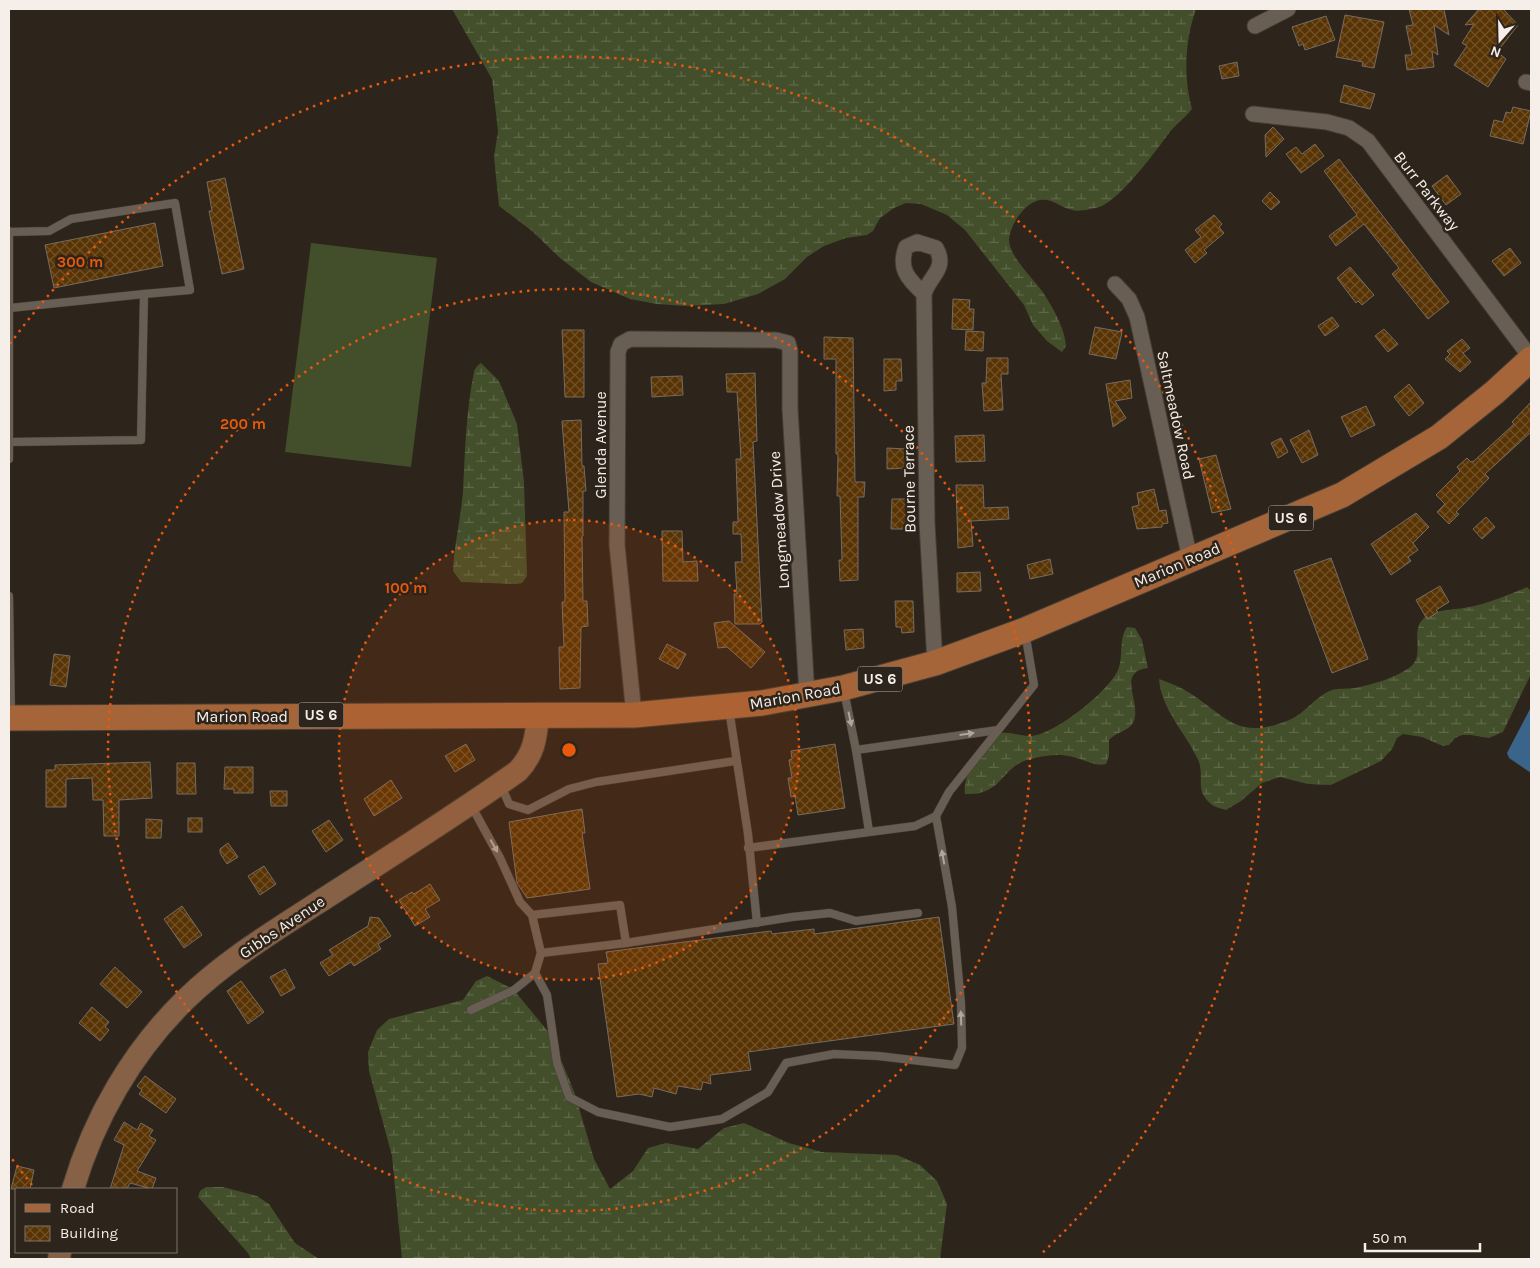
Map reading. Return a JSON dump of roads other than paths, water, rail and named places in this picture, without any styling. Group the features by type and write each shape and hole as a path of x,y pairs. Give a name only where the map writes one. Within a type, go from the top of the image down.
{"main road":[{"name":"Marion Road","path":"10,718 426,714 634,715 762,704 843,688 935,663 1025,630 1342,495 1446,432 1495,392 1531,359"},
{"name":"Gibbs Avenue","path":"72,1188 96,1126 113,1092 158,1029 185,1000 235,958 518,771 532,752 536,742 538,716"}],"street":[{"path":"1255,26 1288,9"},
{"name":"Burr Parkway","path":"1254,114 1327,122 1349,128 1368,141 1531,359"},
{"name":"Saltmeadow Road","path":"1115,284 1129,299 1137,317 1190,560"},
{"name":"Bourne Terrace","path":"924,294 927,523 935,663"},
{"name":"Glenda Avenue","path":"634,715 617,546 618,352 621,344 630,339 656,338 776,340 788,343"},
{"name":"Longmeadow Drive","path":"788,343 790,350 790,409 807,695"}],"lane":[{"path":"9,459 9,231 50,231 71,219 175,203 190,290 10,308"},
{"path":"9,442 141,440 144,294"},
{"path":"9,596 10,718"},
{"path":"535,974 548,995 557,1063 569,1097 598,1112 670,1127 722,1119 768,1092 786,1064 834,1054 878,1056 955,1065 962,1048 961,1003 952,907 936,816 948,792 1034,685 1025,630"},
{"path":"843,688 856,750 869,832"},
{"path":"729,706 757,923"},
{"path":"856,750 998,730"},
{"path":"500,783 509,804 528,810 569,789 596,782 735,761"},
{"path":"470,804 500,858 520,902 532,915 541,953 535,974 514,990 472,1010"},
{"path":"748,848 915,826 936,816"},
{"path":"532,915 620,905 626,943"},
{"path":"541,953 626,943 830,913 856,921 918,913"}],"water":[{"path":"1531,707 1531,773 1509,758 1507,753"}]}
